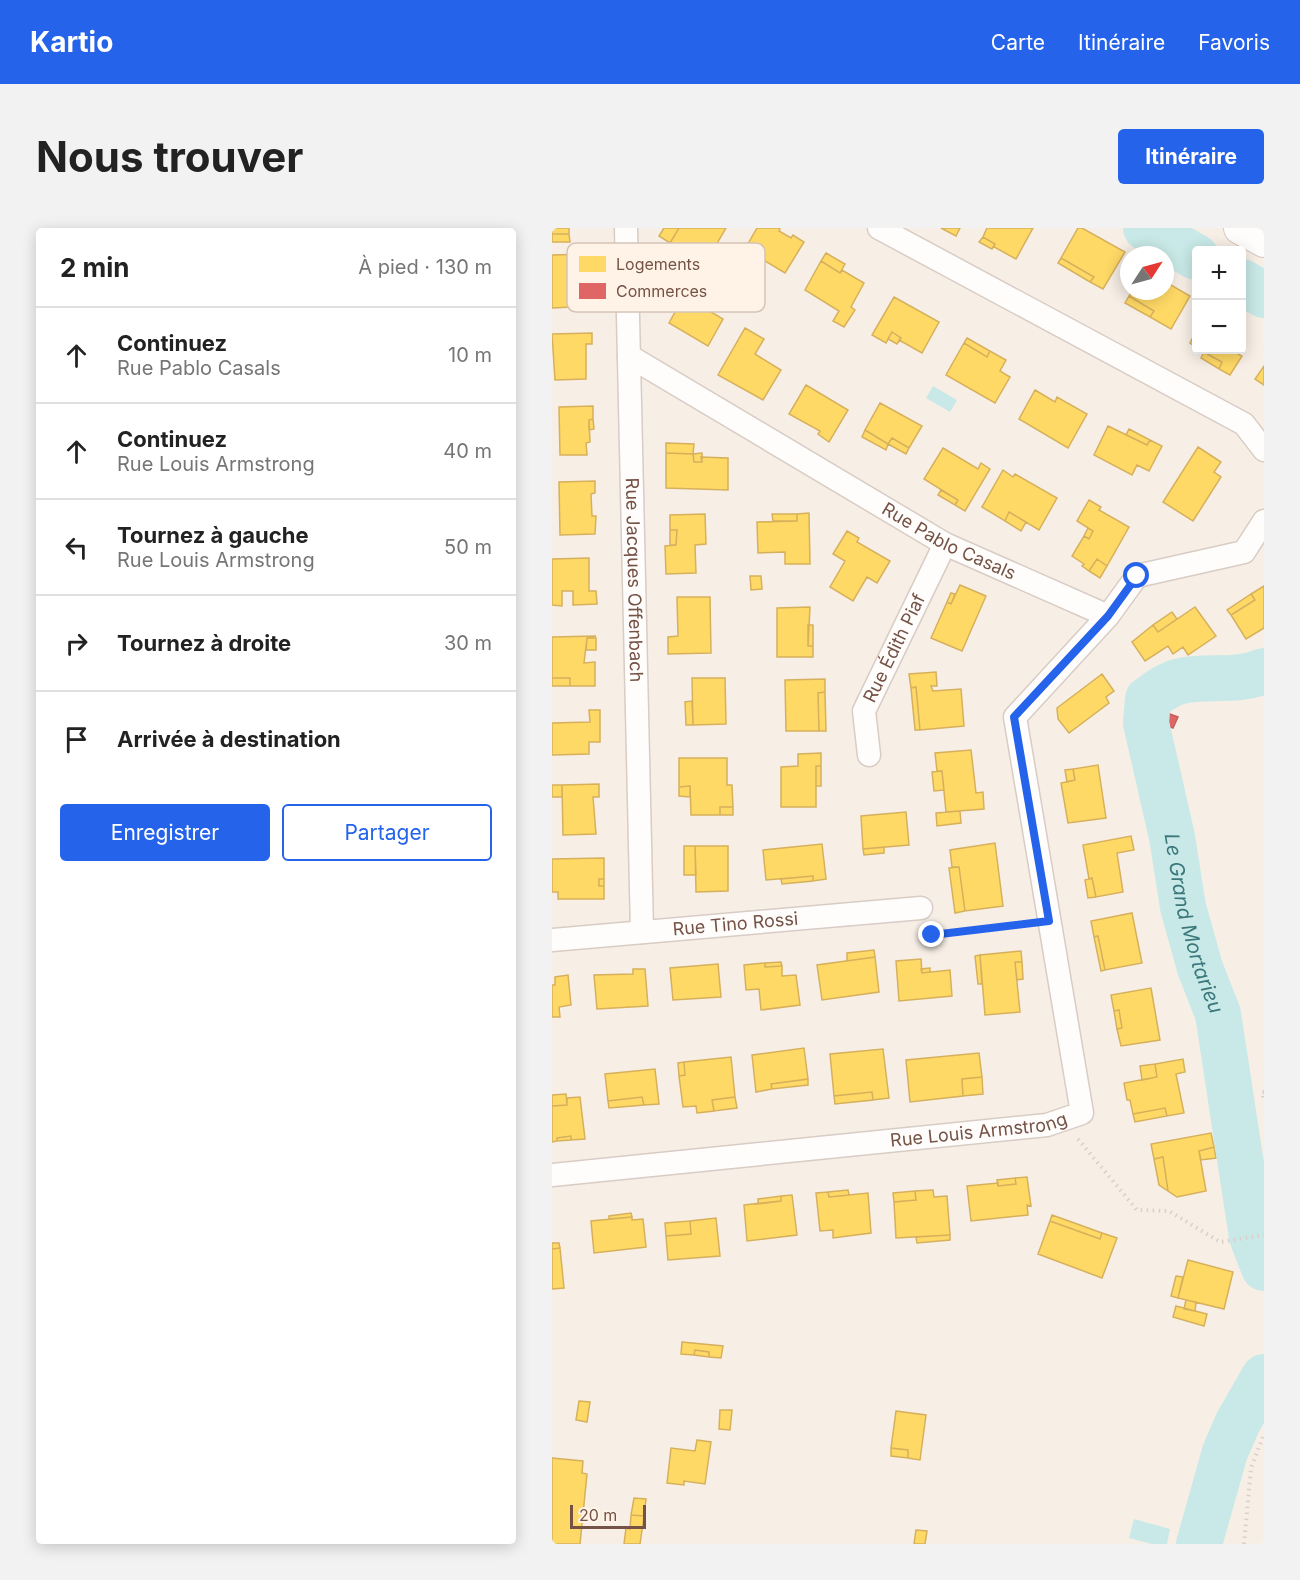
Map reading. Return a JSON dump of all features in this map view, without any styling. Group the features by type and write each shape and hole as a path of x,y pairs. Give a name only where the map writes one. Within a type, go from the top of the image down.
{"street":[{"name":"Rue Jacques Offenbach","path":"626,228 626,243"},
{"path":"879,228 1244,424 1264,450"},
{"name":"Rue Jacques Offenbach","path":"628,312 642,932"},
{"name":"Rue Pablo Casals","path":"629,356 945,544 1108,616"},
{"path":"1108,616 1137,576 1245,552 1264,521"},
{"name":"Rue Édith Piaf","path":"869,755 864,711 945,544"},
{"name":"Rue Louis Armstrong","path":"552,1176 1047,1125 1082,1113 1014,717 1108,616"},
{"name":"Rue Tino Rossi","path":"552,940 921,908"}],"path":[{"path":"921,908 932,935 1049,921"},
{"path":"1264,1092 1262,1092 1264,1100"},
{"path":"1062,1120 1137,1210 1169,1211 1220,1242 1264,1235"},
{"path":"1244,1544 1251,1468 1264,1434"}],"water":[{"path":"933,386 957,400 950,412 926,398"},
{"path":"1134,1519 1170,1529 1167,1544 1152,1544 1129,1538"}],"building: Logements":[{"path":"552,228 569,228 569,234 552,234"},
{"path":"664,228 679,228 670,243 659,236"},
{"path":"679,228 726,228 717,243 670,243"},
{"path":"757,228 779,228 779,231 791,238 793,235 804,242 785,273 765,261 765,243 748,243"},
{"path":"941,228 960,228 956,236"},
{"path":"987,228 1033,228 1016,259 994,247 995,244 983,237"},
{"path":"1078,228 1082,228 1120,249 1120,260 1103,289 1090,282 1094,277 1061,258"},
{"path":"552,234 569,234 570,242 552,242"},
{"path":"983,237 995,244 992,249 979,242"},
{"path":"826,253 845,264 840,273 821,261"},
{"path":"552,255 567,255 567,307 552,308"},
{"path":"1061,258 1094,277 1090,282 1058,263"},
{"path":"821,261 840,273 842,270 864,283 851,307 855,310 844,327 833,321 839,311 805,290"},
{"path":"1174,287 1190,296 1171,329 1150,317 1154,311 1136,300 1174,300"},
{"path":"894,297 939,322 922,353 899,340 901,338 892,332 886,343 872,335"},
{"path":"1127,300 1136,300 1154,311 1150,317 1125,303"},
{"path":"675,312 711,312 723,319 708,346 669,323"},
{"path":"745,328 764,339 755,354 781,370 763,400 718,375"},
{"path":"892,332 901,338 897,344 888,339"},
{"path":"592,333 592,344 586,344 586,379 555,380 552,334"},
{"path":"967,338 990,351 987,357 964,343"},
{"path":"964,343 987,357 990,351 1006,360 1000,371 1010,377 995,403 946,375"},
{"path":"1203,354 1208,354 1222,362 1219,369 1201,358"},
{"path":"1207,354 1242,356 1230,375 1219,369 1222,362"},
{"path":"1264,366 1264,385 1255,379"},
{"path":"806,385 848,410 829,442 818,434 820,431 789,414"},
{"path":"1035,390 1055,402 1057,397 1087,414 1068,448 1019,419"},
{"path":"880,403 922,426 909,448 892,438 888,444 865,430"},
{"path":"593,406 593,419 589,420 590,442 586,443 587,455 560,455 559,407"},
{"path":"593,419 594,429 589,430 589,420"},
{"path":"1108,426 1147,445 1150,440 1162,446 1149,471 1137,465 1132,475 1094,455"},
{"path":"1129,429 1150,440 1147,445 1126,435"},
{"path":"865,430 888,444 886,450 862,437"},
{"path":"892,438 909,448 906,454 888,444"},
{"path":"666,443 694,444 693,454 666,453"},
{"path":"1198,447 1221,462 1214,472 1221,477 1193,521 1163,502"},
{"path":"943,448 978,469 981,463 990,469 965,511 955,505 958,500 924,479"},
{"path":"666,453 693,454 694,462 702,462 701,457 728,458 728,490 666,488"},
{"path":"702,453 702,462 694,462 693,454"},
{"path":"1003,470 1013,477 1015,474 1057,498 1039,530 1009,512 1005,521 982,507"},
{"path":"595,481 595,493 591,494 592,516 596,516 595,534 560,535 559,482"},
{"path":"941,490 958,500 955,505 938,495"},
{"path":"1089,500 1101,507 1099,510 1129,527 1107,566 1097,559 1089,571 1082,566 1084,564 1072,556 1084,536 1089,539 1093,531 1077,521"},
{"path":"1009,512 1026,522 1021,531 1005,521"},
{"path":"809,513 810,564 785,564 785,552 758,553 757,522 797,521 797,514"},
{"path":"705,514 706,544 695,545 696,573 666,574 665,546 676,545 677,530 670,530 670,515"},
{"path":"772,514 797,514 797,521 773,521"},
{"path":"1088,528 1093,531 1089,539 1084,536"},
{"path":"670,530 677,530 676,545 670,545"},
{"path":"847,531 859,538 857,542 890,561 877,583 867,577 853,601 830,587 845,561 833,554"},
{"path":"589,558 589,591 596,591 597,604 573,605 573,591 562,591 562,606 552,605 552,559"},
{"path":"1097,559 1107,566 1100,578 1089,571"},
{"path":"750,576 761,576 762,589 751,590"},
{"path":"960,585 986,596 962,651 931,638 947,602 951,604"},
{"path":"1264,586 1264,628 1246,639 1231,615 1255,600 1251,594"},
{"path":"951,593 955,594 951,604 947,602"},
{"path":"1251,594 1255,600 1231,615 1227,610"},
{"path":"677,597 710,597 711,653 668,654 668,637 678,636"},
{"path":"810,607 808,646 813,646 813,657 777,657 777,608"},
{"path":"1195,607 1216,636 1188,655 1183,647 1173,654 1168,646 1145,661 1132,642 1153,625 1158,632"},
{"path":"1172,612 1177,619 1158,632 1153,625"},
{"path":"808,625 813,625 813,646 808,646"},
{"path":"596,636 587,638 584,663 595,662 595,686 570,686 570,678 552,678 552,637"},
{"path":"587,638 596,638 596,650 586,650"},
{"path":"936,672 937,686 931,686 933,691 961,689 964,726 920,730 916,687 911,688 909,674"},
{"path":"1102,674 1114,691 1106,697 1109,703 1069,733 1058,719 1057,708"},
{"path":"552,678 570,678 570,686 552,686"},
{"path":"692,678 725,678 726,724 693,725"},
{"path":"825,679 825,692 818,693 819,731 786,731 785,680"},
{"path":"916,687 920,730 915,730 911,688"},
{"path":"825,692 826,731 819,731 818,693"},
{"path":"692,701 693,725 686,725 685,702"},
{"path":"589,710 600,710 600,742 589,742 589,754 552,755 552,723 590,722"},
{"path":"971,750 976,793 983,792 984,809 946,812 942,771 937,771 935,753"},
{"path":"821,753 821,766 816,766 816,807 781,807 781,767 798,766 798,754"},
{"path":"679,758 727,758 727,785 732,785 733,807 720,807 720,815 691,815 690,786 679,787"},
{"path":"1098,765 1106,818 1068,823 1061,783 1075,780 1073,769"},
{"path":"816,766 821,766 821,786 816,786"},
{"path":"1073,769 1075,780 1067,782 1065,770"},
{"path":"942,771 944,790 934,791 932,772"},
{"path":"599,784 599,797 593,797 596,834 563,835 562,785"},
{"path":"552,785 562,785 562,797 552,797"},
{"path":"690,786 690,797 679,796 679,787"},
{"path":"720,807 733,807 733,815 720,815"},
{"path":"960,811 961,823 937,826 936,813"},
{"path":"906,812 909,845 863,849 861,816"},
{"path":"1131,836 1134,850 1117,853 1123,892 1096,897 1092,878 1089,879 1083,845"},
{"path":"995,843 1003,906 965,911 959,867 952,867 950,850"},
{"path":"822,844 826,879 813,881 813,876 766,880 763,850"},
{"path":"684,846 695,846 696,875 684,875"},
{"path":"695,846 728,846 728,891 696,892"},
{"path":"884,847 884,853 864,855 863,849"},
{"path":"604,858 604,879 599,879 599,886 604,886 604,899 558,899 558,892 552,892 552,859"},
{"path":"959,867 965,911 955,913 949,868"},
{"path":"813,876 813,881 782,884 781,879"},
{"path":"1092,878 1096,897 1088,898 1085,880"},
{"path":"599,879 604,879 604,886 599,886"},
{"path":"1132,913 1142,963 1105,970 1098,936 1094,937 1091,921"},
{"path":"1098,936 1105,970 1101,971 1094,937"},
{"path":"874,950 875,957 847,961 847,953"},
{"path":"1021,951 1022,962 1015,962 1020,1012 985,1015 980,955"},
{"path":"980,955 982,984 978,984 975,956"},
{"path":"875,957 879,992 822,1000 817,965"},
{"path":"921,959 922,973 950,970 952,996 899,1001 896,961"},
{"path":"781,962 782,966 765,967 765,963"},
{"path":"1015,962 1022,962 1023,979 1017,980"},
{"path":"765,963 765,967 782,966 782,976 796,975 800,1005 761,1010 759,989 746,990 744,965"},
{"path":"718,964 721,997 673,1000 670,968"},
{"path":"930,968 930,972 922,973 921,969"},
{"path":"633,969 645,969 648,1006 597,1009 594,975 633,974"},
{"path":"568,975 571,1005 559,1007 560,1017 552,1017 552,985 555,985 555,977"},
{"path":"1151,988 1160,1040 1121,1046 1117,1029 1122,1028 1119,1010 1114,1011 1111,995"},
{"path":"1119,1010 1122,1028 1117,1029 1114,1011"},
{"path":"804,1048 808,1079 771,1084 772,1089 756,1092 752,1055"},
{"path":"883,1049 889,1098 873,1100 872,1092 834,1096 830,1054"},
{"path":"979,1053 982,1077 962,1079 963,1096 910,1102 906,1060"},
{"path":"731,1057 735,1097 712,1100 714,1111 697,1113 696,1106 683,1107 679,1076 685,1075 684,1062"},
{"path":"1183,1059 1185,1072 1176,1074 1184,1113 1167,1116 1165,1108 1133,1114 1130,1100 1127,1100 1124,1083 1157,1077 1155,1064"},
{"path":"684,1062 685,1075 679,1076 678,1063"},
{"path":"1155,1064 1157,1077 1142,1080 1140,1066"},
{"path":"655,1069 659,1104 644,1105 642,1097 608,1101 605,1074"},
{"path":"982,1077 983,1094 963,1096 962,1079"},
{"path":"808,1079 808,1085 772,1089 771,1084"},
{"path":"872,1092 873,1100 835,1104 834,1096"},
{"path":"566,1094 567,1105 552,1106 552,1095"},
{"path":"580,1097 585,1139 571,1140 571,1136 557,1138 557,1141 552,1142 552,1106 567,1105 567,1098"},
{"path":"642,1097 644,1105 609,1108 608,1101"},
{"path":"735,1097 737,1108 714,1111 712,1100"},
{"path":"1165,1108 1167,1116 1135,1122 1133,1114"},
{"path":"1211,1133 1214,1147 1199,1151 1206,1191 1177,1197 1168,1191 1163,1157 1154,1159 1151,1144"},
{"path":"571,1136 571,1140 557,1141 557,1138"},
{"path":"1214,1147 1216,1158 1201,1160 1199,1151"},
{"path":"1163,1157 1168,1191 1159,1185 1154,1159"},
{"path":"1027,1177 1031,1206 1027,1205 1028,1215 971,1221 967,1186 1016,1184 1015,1178"},
{"path":"1015,1178 1016,1184 998,1186 997,1180"},
{"path":"848,1190 849,1195 829,1197 828,1192"},
{"path":"933,1190 934,1197 947,1196 950,1235 896,1238 894,1202 916,1200 915,1191"},
{"path":"915,1191 916,1200 894,1202 893,1193"},
{"path":"828,1192 829,1197 868,1193 871,1233 833,1238 833,1230 820,1231 816,1193"},
{"path":"792,1195 797,1235 747,1241 744,1205 781,1201 781,1196"},
{"path":"781,1196 781,1201 758,1204 758,1199"},
{"path":"631,1213 632,1217 609,1219 609,1216"},
{"path":"1052,1215 1102,1233 1100,1239 1050,1221"},
{"path":"632,1217 632,1220 643,1219 646,1247 594,1253 591,1221"},
{"path":"716,1218 720,1256 668,1260 666,1236 691,1234 690,1221"},
{"path":"690,1221 691,1234 666,1236 665,1223"},
{"path":"1050,1221 1100,1239 1102,1233 1117,1238 1102,1278 1038,1254"},
{"path":"950,1235 950,1240 917,1243 916,1237"},
{"path":"552,1243 559,1243 560,1248 552,1249"},
{"path":"560,1248 564,1288 552,1289 552,1249"},
{"path":"1188,1260 1233,1272 1224,1309 1178,1298"},
{"path":"1176,1276 1183,1277 1178,1298 1171,1296"},
{"path":"1186,1300 1196,1302 1195,1311 1184,1309"},
{"path":"1176,1306 1207,1314 1204,1326 1173,1317"},
{"path":"682,1342 723,1346 721,1358 709,1357 709,1352 695,1350 694,1355 681,1354"},
{"path":"695,1350 709,1352 709,1357 694,1355"},
{"path":"579,1401 590,1402 587,1422 576,1420"},
{"path":"720,1410 732,1410 730,1430 719,1429"},
{"path":"896,1411 926,1415 920,1460 908,1458 908,1450 891,1448"},
{"path":"697,1440 711,1442 705,1484 684,1481 684,1485 667,1483 671,1448 695,1451"},
{"path":"891,1448 908,1450 908,1458 891,1456"},
{"path":"552,1458 583,1461 582,1473 587,1474 580,1544 552,1544"},
{"path":"634,1498 646,1499 644,1516 631,1515"},
{"path":"631,1515 644,1516 640,1544 624,1544 626,1528 630,1529"},
{"path":"916,1530 927,1531 925,1544 914,1544"}],"building: Commerces":[{"path":"1167,713 1178,717 1173,728 1163,724"}],"waterway":[{"name":"Le Grand Mortarieu","path":"1146,228 1192,255"},
{"name":"Le Grand Mortarieu","path":"1246,284 1264,295"},
{"name":"Le Grand Mortarieu","path":"1264,671 1243,677 1191,679 1172,684 1148,699 1146,723 1172,837 1183,907 1200,968 1218,1014 1252,1237 1264,1268"},
{"name":"Le Grand Mortarieu","path":"1199,1544 1225,1452 1238,1422 1264,1377"}],"route":[{"path":"932,935 1049,921 1014,717 1108,616 1137,576"}]}
